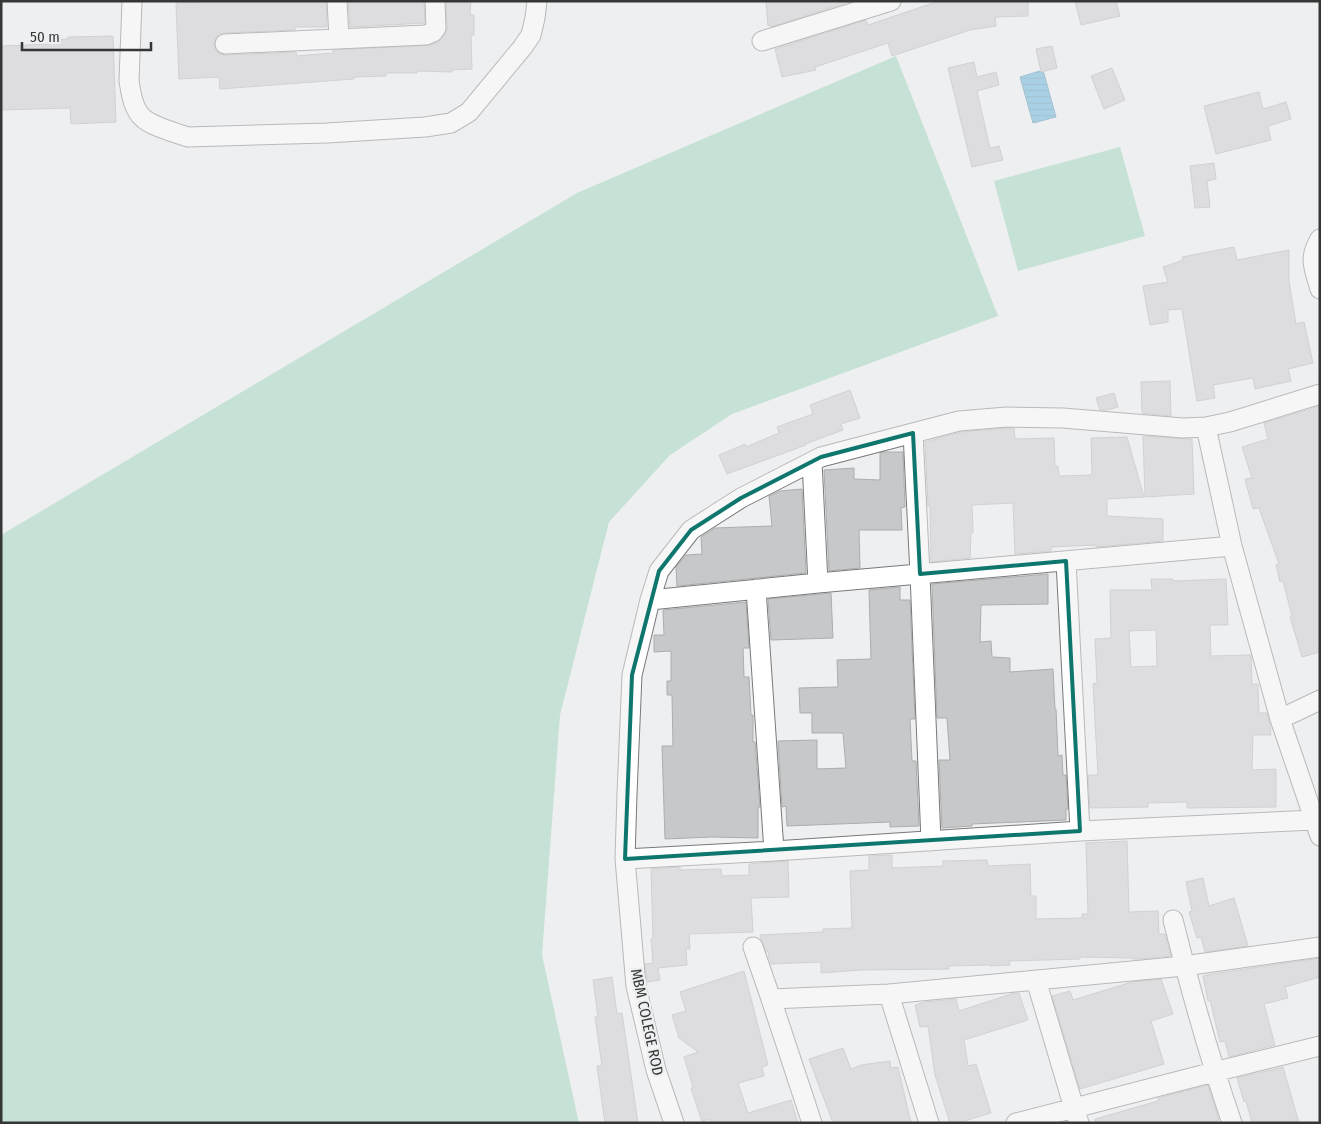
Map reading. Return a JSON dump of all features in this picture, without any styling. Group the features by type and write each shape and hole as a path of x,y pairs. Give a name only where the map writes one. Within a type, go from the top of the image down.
{"street":[{"path":"132,1 129,80 136,108 143,119 188,137 327,133 425,127 452,123 469,112 531,35 536,1"},
{"path":"337,1 339,38"},
{"path":"225,44 426,35 433,32 436,28 436,1"},
{"path":"762,41 891,1"},
{"path":"1320,239 1313,253 1313,263 1320,289"},
{"name":"MBM COLEGE ROD","path":"674,1123 656,1070 636,986 625,859 632,675 650,600 660,571 692,530 741,498 822,457 959,421 1007,417 1063,418 1183,428 1206,427 1230,422 1320,394"},
{"path":"625,859 1080,831 1317,828 1280,719 1232,546 1206,427"},
{"path":"913,433 931,840"},
{"path":"812,462 818,583"},
{"path":"650,600 1232,546"},
{"path":"1066,561 1080,831"},
{"path":"756,589 774,851"},
{"path":"1280,719 1320,700"},
{"path":"1173,920 1214,1072 1232,1123"},
{"path":"753,947 812,1123"},
{"path":"771,999 889,994 1184,966 1320,947"},
{"path":"1036,980 1076,1115"},
{"path":"889,994 929,1123"},
{"path":"1016,1123 1076,1115 1214,1072 1320,1046"}],"highlighted area":[{"path":"913,433 920,574 1066,561 1080,831 625,859 632,675 659,571 691,530 741,498 821,457"}],"green space":[{"path":"896,56 998,316 732,414 670,455 609,522 560,715 542,955 579,1123 1,1123 1,535 577,193"},
{"path":"1120,147 1145,236 1018,271 994,181"}],"water":[{"path":"1043,70 1056,117 1033,123 1020,77"}],"building":[{"path":"326,1 327,27 295,27 295,30 224,33 215,39 214,44 220,54 225,55 296,52 297,56 333,53 333,50 430,45 438,42 445,34 447,28 446,1 471,1 470,15 474,15 474,35 471,35 472,69 452,70 452,72 417,71 417,73 386,73 386,76 354,77 354,79 220,89 219,77 179,79 176,3"},
{"path":"348,1 424,1 425,23 350,27"},
{"path":"766,1 852,1 771,27 770,25 768,26"},
{"path":"939,1 1028,1 1028,16 995,17 996,26 970,30 892,56 888,43 815,67 816,70 782,77 775,49 866,20 868,25"},
{"path":"1075,1 1116,1 1120,16 1081,25"},
{"path":"113,36 116,122 71,124 70,108 1,110 1,46 50,44 50,40 68,39 68,37"},
{"path":"1052,46 1057,68 1041,72 1036,49"},
{"path":"974,62 977,77 996,72 999,85 977,91 990,148 999,146 1003,160 972,167 948,68"},
{"path":"1112,68 1125,100 1104,109 1091,76"},
{"path":"1259,92 1263,109 1286,102 1291,119 1268,126 1271,140 1216,154 1204,106"},
{"path":"1214,163 1216,179 1207,181 1210,207 1195,208 1190,166"},
{"path":"1234,247 1237,260 1289,250 1289,281 1296,324 1304,322 1313,363 1288,369 1291,381 1255,389 1253,378 1213,385 1215,398 1197,401 1182,309 1168,310 1168,322 1150,325 1143,286 1168,282 1163,267 1183,260 1182,257"},
{"path":"1170,381 1171,416 1142,413 1141,382"},
{"path":"850,390 860,418 841,424 843,430 727,474 719,455 745,444 746,447 779,433 777,427 813,414 810,405"},
{"path":"1114,393 1118,407 1100,410 1096,398"},
{"path":"1320,406 1320,652 1302,657 1290,617 1292,616 1283,581 1280,582 1276,565 1279,564 1259,508 1253,509 1245,479 1252,478 1242,447 1268,439 1264,423"},
{"path":"1014,428 1015,439 1054,438 1055,466 1058,466 1059,476 1092,475 1091,438 1127,437 1144,497 1107,499 1107,516 1163,519 1163,541 1096,547 1096,545 1051,547 1051,551 1015,554 1013,503 972,505 973,533 971,533 970,558 931,562 930,506 928,506 925,442 961,432"},
{"path":"1143,436 1192,439 1194,494 1145,497"},
{"path":"903,452 905,507 901,508 902,530 859,530 860,568 829,571 824,470 854,468 854,479 880,480 880,453"},
{"path":"802,489 806,573 677,586 676,567 686,555 702,554 701,537 715,528 772,526 769,496 780,491"},
{"path":"1048,574 1048,604 981,605 980,642 991,641 992,657 1010,658 1010,672 1053,669 1058,756 1062,755 1063,775 1066,775 1068,809 1066,809 1066,820 972,824 972,826 942,828 939,760 950,760 947,718 937,718 932,584"},
{"path":"1151,579 1173,579 1173,581 1226,579 1228,625 1210,625 1211,656 1251,655 1252,684 1258,684 1259,713 1267,713 1271,735 1253,735 1252,770 1276,769 1276,807 1187,808 1187,802 1148,803 1148,807 1090,808 1088,775 1098,775 1093,684 1097,683 1095,639 1111,638 1110,590 1152,590","holes":["1156,630 1157,666 1131,667 1129,631"]},
{"path":"900,587 900,600 910,600 915,719 910,719 912,761 916,761 919,826 890,827 890,822 787,826 786,806 782,807 778,741 817,740 817,769 846,768 843,733 812,733 812,713 800,713 799,688 838,687 837,660 871,659 869,590"},
{"path":"831,593 833,638 771,640 768,599"},
{"path":"746,602 749,648 743,648 744,677 749,677 751,715 753,715 753,742 755,742 760,807 758,807 758,838 665,839 662,746 673,746 672,695 667,695 667,681 671,681 671,651 654,652 654,635 664,635 663,610"},
{"path":"1127,841 1129,912 1158,911 1159,934 1165,934 1171,956 1138,959 1080,957 1080,959 1009,961 1010,965 949,966 949,969 862,970 821,973 821,962 771,964 768,951 766,952 761,939 760,935 823,932 823,929 852,928 850,871 869,870 869,856 892,855 892,868 943,866 943,861 987,860 988,866 1030,864 1031,896 1036,896 1036,919 1082,918 1082,914 1088,914 1086,843"},
{"path":"788,861 789,897 751,898 753,932 689,934 690,949 686,949 687,965 658,968 660,980 647,982 645,964 653,963 651,869 680,867 680,870 721,869 722,876 749,875 749,864"},
{"path":"1203,878 1209,906 1234,898 1248,946 1205,952 1201,937 1197,938 1189,912 1192,911 1186,882"},
{"path":"1320,958 1320,977 1285,987 1288,998 1264,1004 1275,1045 1229,1057 1225,1041 1220,1042 1203,976"},
{"path":"744,971 768,1065 762,1067 764,1076 738,1083 748,1113 791,1100 798,1123 711,1123 710,1119 702,1122 691,1088 693,1087 684,1057 698,1052 679,1038 672,1015 686,1011 680,992"},
{"path":"612,977 617,1014 622,1013 638,1123 605,1123 597,1066 602,1066 595,1017 598,1017 593,980"},
{"path":"1161,979 1173,1014 1151,1021 1164,1064 1080,1089 1052,996 1070,991 1073,1000 1132,982"},
{"path":"1019,993 1028,1020 964,1040 968,1066 976,1064 991,1113 958,1123 950,1123 935,1075 928,1026 920,1027 915,1005 925,1002 956,999 959,1011"},
{"path":"843,1048 851,1069 861,1065 890,1061 891,1068 898,1067 911,1123 833,1123 809,1059"},
{"path":"1283,1067 1299,1123 1252,1123 1237,1078"},
{"path":"1208,1085 1219,1120 1207,1123 1095,1123 1095,1119 1158,1101 1158,1098"}]}
